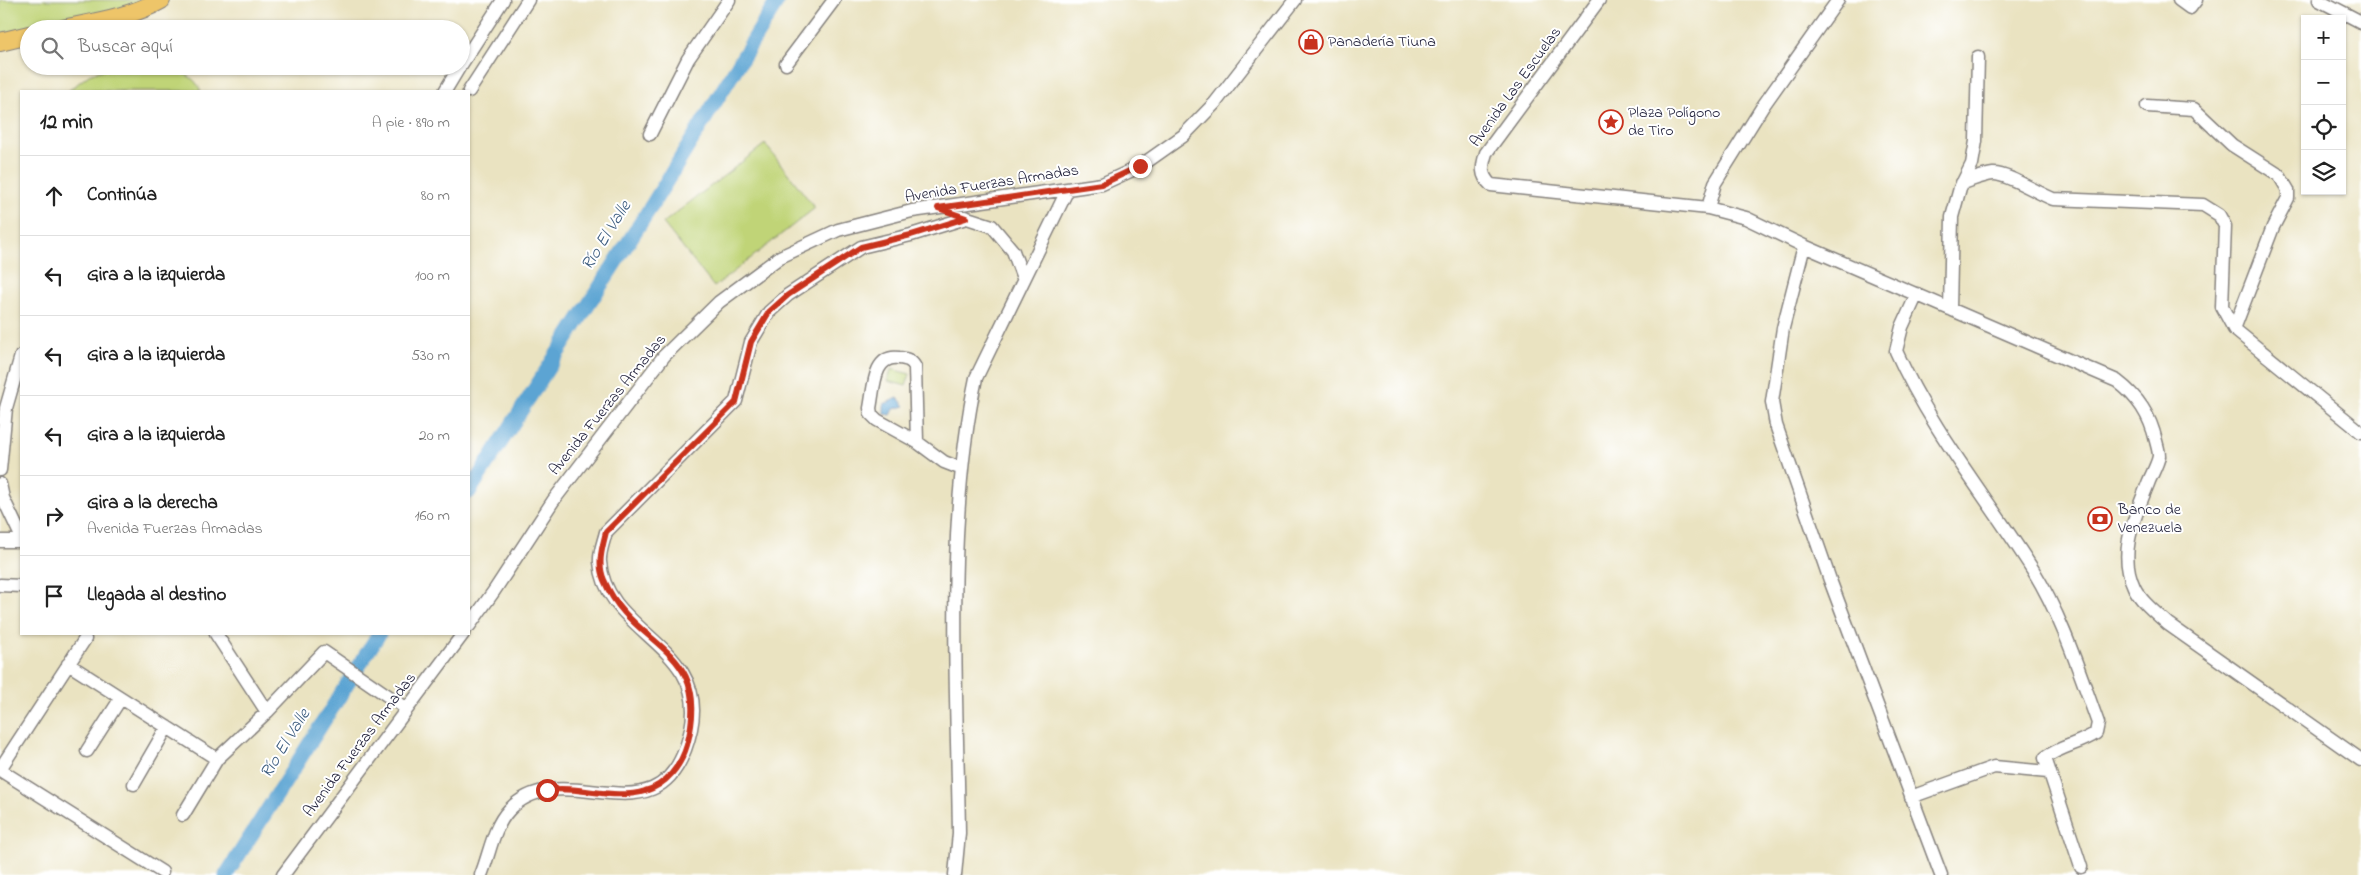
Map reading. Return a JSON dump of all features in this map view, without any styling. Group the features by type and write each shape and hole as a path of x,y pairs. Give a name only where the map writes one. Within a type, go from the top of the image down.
{"highway":[{"path":"106,20 140,10 161,0"},
{"path":"0,42 20,37"}],"street":[{"path":"470,52 503,0"},
{"path":"470,90 528,0"},
{"path":"650,134 688,59 729,0"},
{"path":"786,64 834,0"},
{"name":"Avenida Fuerzas Armadas","path":"470,625 553,500 664,356 719,302 780,257 838,230 912,212 1102,184 1140,166 1183,136 1215,104 1296,0"},
{"path":"1838,0 1758,115 1715,183 1708,208 1746,218 1804,246 2091,369 2117,381 2133,393 2142,406 2153,430 2159,456 2130,528 2127,552 2129,574 2134,589 2148,606 2168,624 2361,760"},
{"path":"2179,0 2190,8 2196,0"},
{"path":"2320,0 2361,22"},
{"name":"Avenida Las Escuelas","path":"1592,3 1486,153 1482,171 1484,179 1491,185 1708,208"},
{"path":"1950,308 1952,217 1962,183 1972,164 1976,142 1978,57"},
{"path":"446,90 455,75"},
{"path":"2147,106 2194,109 2232,145 2279,175 2288,190 2288,198 2273,227 2234,329"},
{"path":"1962,183 1993,174 2008,176 2035,192 2053,199 2203,205 2219,215 2225,226 2222,307 2234,329 2361,432"},
{"path":"955,875 959,833 956,555 962,469 976,378 1023,278 1068,189"},
{"path":"938,208 992,226 1012,251 1023,278"},
{"path":"481,875 501,821 523,799 538,792 554,789 619,795 647,790 668,778 684,753 693,716 690,686 672,658 617,604 603,579 599,560 606,532 736,402 751,342 769,312 788,295 861,247 911,235 966,218"},
{"path":"1804,246 1783,328 1772,402 1776,425 1830,580 1941,875"},
{"path":"1917,294 1902,327 1896,351 1951,448 2034,571 2065,632 2098,723 2096,733 2084,742 2054,751 2045,758 2048,772 2081,867"},
{"path":"917,442 915,367 909,360 892,357 886,358 879,367 870,408 871,414 877,420 917,442 944,462 962,469"},
{"path":"0,470 3,408 20,359"},
{"path":"0,484 3,498 20,534"},
{"path":"0,541 20,541"},
{"path":"0,585 20,586"},
{"path":"217,635 267,712"},
{"name":"Avenida Fuerzas Armadas","path":"283,875 462,635"},
{"path":"85,639 0,770 162,872"},
{"path":"183,815 217,759 267,712 324,652 408,709"},
{"path":"68,664 217,759"},
{"path":"87,751 120,698"},
{"path":"134,784 167,727"},
{"path":"1911,797 1994,767 2048,772"}],"green space":[{"path":"0,0 161,0 93,20 20,20 20,33 0,42"},
{"path":"89,75 187,75 195,81 200,90 69,90"},
{"path":"765,144 815,208 714,287 663,223"},
{"path":"891,369 910,374 906,386 888,381"}],"water":[{"path":"898,398 905,406 894,409 891,415 884,414 884,404"}],"waterway":[{"name":"Río El Valle","path":"470,490 652,205 778,0"},
{"name":"Río El Valle","path":"226,875 378,635"}],"place":[{"name":"Panadería Tiuna","path":"1311,42"},
{"name":"Plaza Polígono de Tiro","path":"1611,122"},
{"name":"Banco de Venezuela","path":"2100,519"}],"route":[{"path":"547,790 567,789 619,795 638,793 655,787 668,778 675,770 684,753 693,716 692,693 687,679 672,658 617,604 603,579 599,560 606,532 736,402 751,342 769,312 809,280 861,247 911,235 966,218 938,208 1102,184 1140,166"}]}
